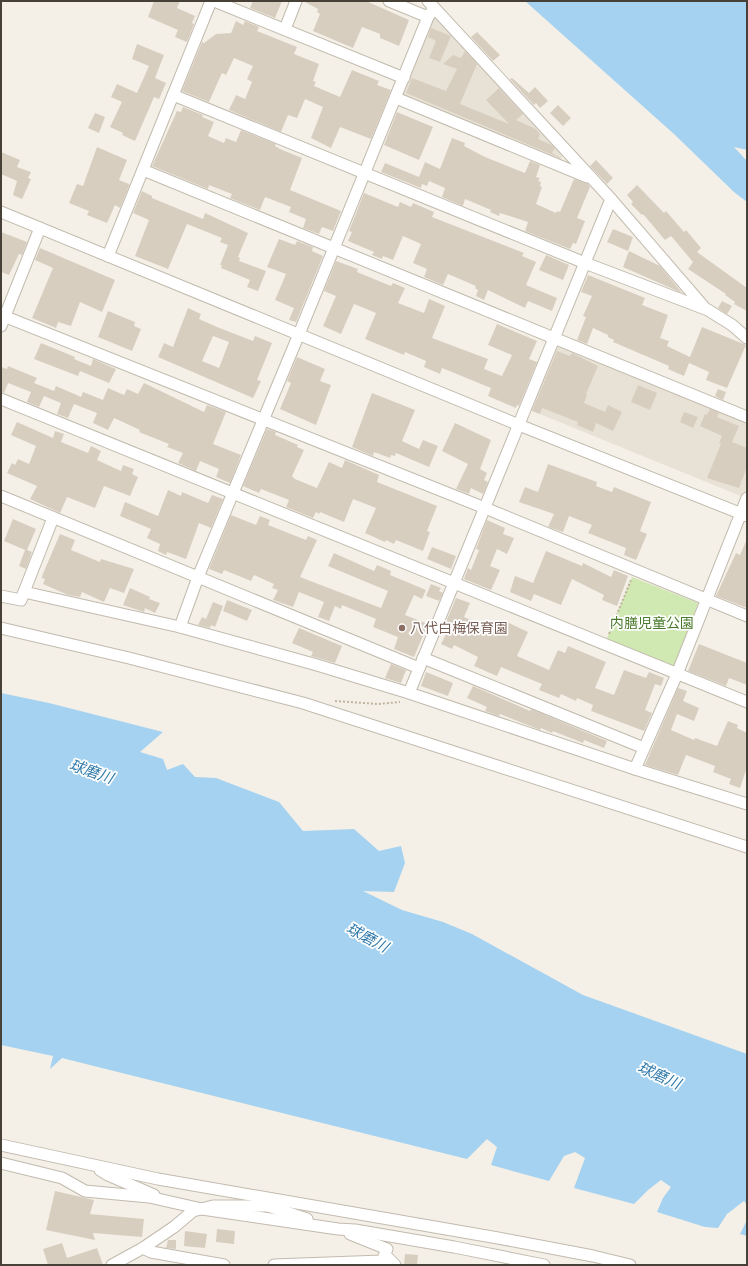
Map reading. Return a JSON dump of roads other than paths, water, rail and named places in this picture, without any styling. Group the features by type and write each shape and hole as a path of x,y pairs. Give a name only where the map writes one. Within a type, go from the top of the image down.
{"street":[{"path":"108,256 212,1 404,78"},
{"path":"285,29 296,1"},
{"path":"389,1 430,9 611,199 708,310"},
{"path":"180,627 198,577 396,98 430,9"},
{"path":"173,95 585,264 708,310 732,325 747,338"},
{"path":"396,98 591,179"},
{"path":"143,170 747,417"},
{"path":"409,693 611,199"},
{"path":"1,212 519,425 744,514"},
{"path":"40,228 2,319 264,420 485,508 747,616"},
{"path":"1,399 747,702"},
{"path":"1,496 198,577 644,748"},
{"path":"635,768 677,674 707,599 744,514 747,498"},
{"path":"1,596 21,600 53,518"},
{"path":"24,592 180,627 310,663 409,693 747,804"},
{"path":"1,628 129,658 303,703 747,847"},
{"path":"1,1145 269,1202 479,1235 593,1256 630,1265"},
{"path":"1,1163 62,1178 85,1191 167,1200 202,1208 338,1230 370,1232 544,1265"},
{"path":"93,1165 108,1175 167,1200"},
{"path":"112,1265 143,1248 193,1211 213,1206 269,1202 387,1249 382,1261 274,1265"},
{"path":"479,1235 480,1244 531,1263"},
{"path":"143,1248 179,1261 224,1265"},
{"path":"385,1255 395,1265"}],"water":[{"path":"525,1 747,1 747,150 734,147 747,161 747,202 734,192 674,134"},
{"name":"球磨川","path":"1,693 49,703 163,732 140,752 163,759 167,770 183,764 195,777 216,778 279,802 303,831 354,829 379,851 401,846 405,863 394,892 363,891 402,910 443,922 472,934 583,995 747,1054 747,1205 744,1201 727,1214 718,1228 705,1227 657,1212 663,1198 671,1187 661,1180 634,1204 574,1188 585,1158 575,1152 564,1156 549,1181 491,1165 497,1147 487,1139 467,1159 62,1058 50,1069 53,1056 1,1045"},
{"path":"747,1220 747,1236 740,1234"}],"place":[{"name":"八代白梅保育園","path":"402,628"}],"park label":[{"name":"内膳児童公園","path":"652,623"}]}
